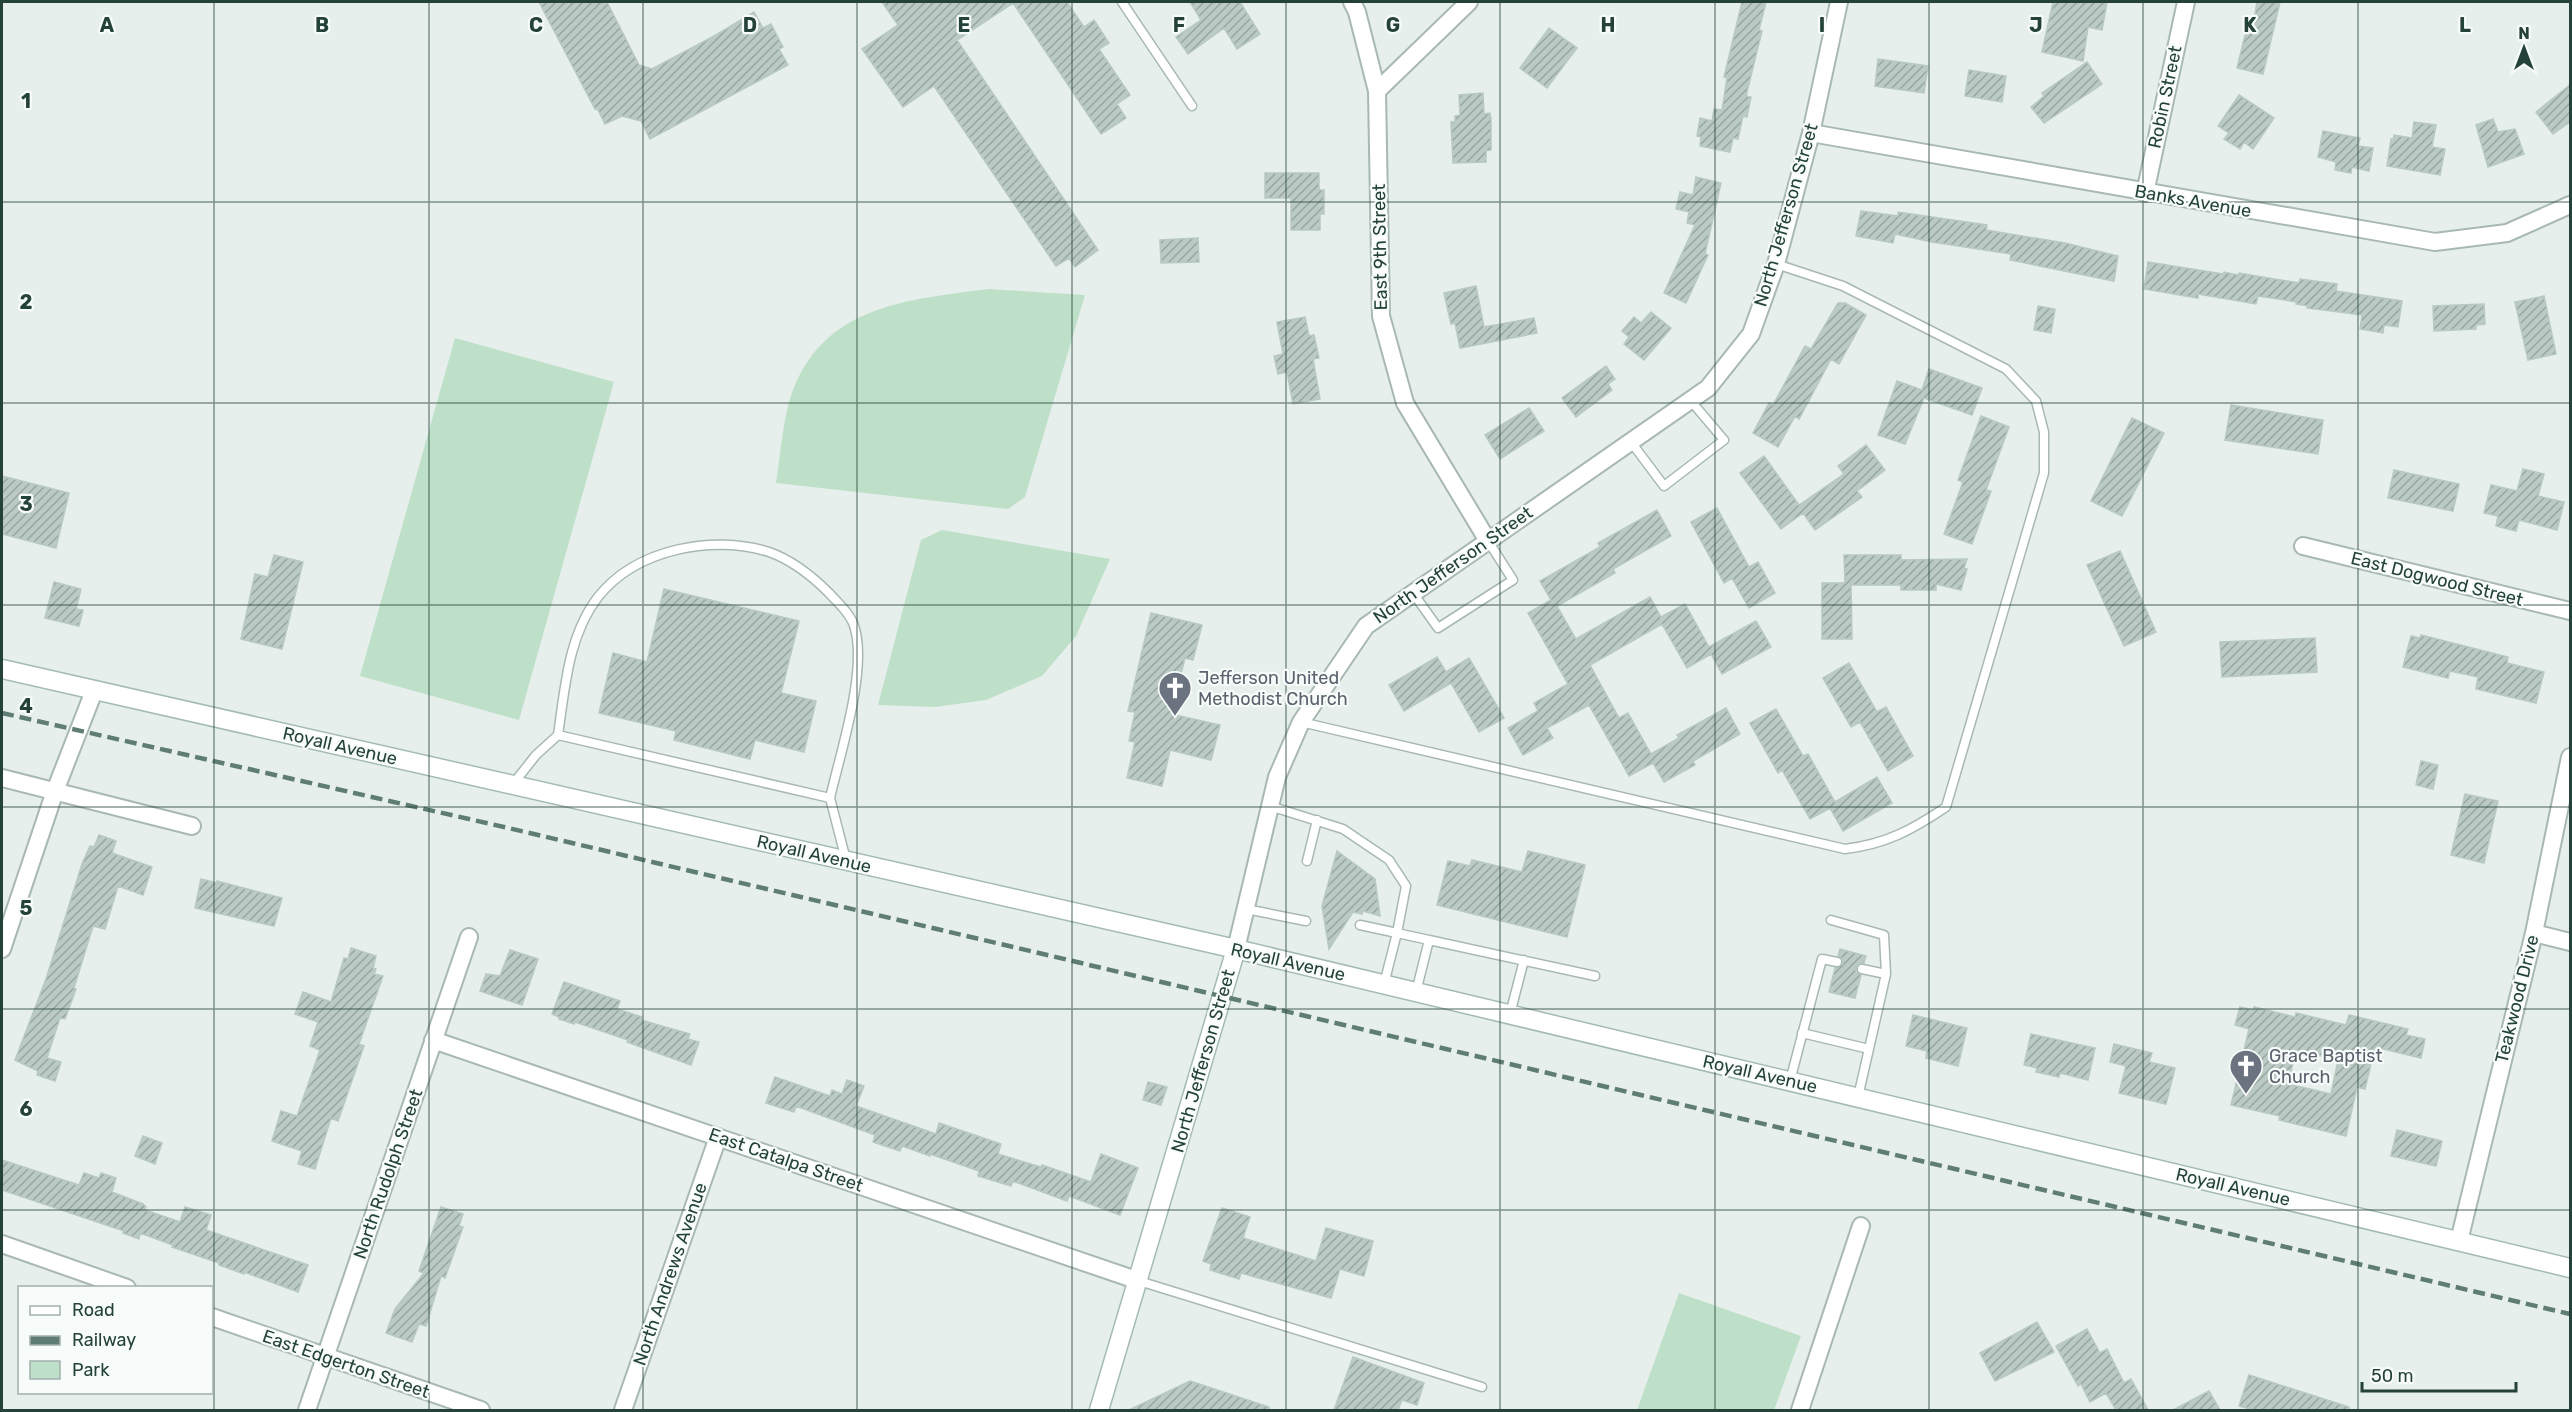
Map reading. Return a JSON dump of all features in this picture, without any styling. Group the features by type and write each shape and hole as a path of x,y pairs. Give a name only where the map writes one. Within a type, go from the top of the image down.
{"street":[{"name":"East 9th Street","path":"1352,2 1357,12 1377,92 1381,316 1405,403 1488,541"},
{"path":"1377,92 1469,2"},
{"name":"North Jefferson Street","path":"1099,1410 1236,949 1277,777 1301,722 1366,626 1691,401 1708,388 1751,334 1776,264 1811,133 1839,2"},
{"name":"Robin Street","path":"2145,193 2186,2"},
{"name":"Banks Avenue","path":"1811,133 2435,242 2507,234 2571,205"},
{"name":"East Dogwood Street","path":"2303,546 2571,611"},
{"name":"Royall Avenue","path":"2,669 1236,949 2571,1268"},
{"path":"2,949 55,791 94,691"},
{"name":"Teakwood Drive","path":"2459,1241 2534,933 2571,757"},
{"path":"2,778 192,826"},
{"path":"2534,933 2571,942"},
{"name":"North Rudolph Street","path":"307,1410 469,937"},
{"name":"East Catalpa Street","path":"434,1040 1138,1281"},
{"name":"North Andrews Avenue","path":"623,1410 718,1137"},
{"path":"1800,1410 1861,1226"},
{"path":"2,1244 124,1286"},
{"name":"East Edgerton Street","path":"213,1317 481,1410"}],"lane":[{"path":"1122,2 1192,106"},
{"path":"1301,722 1845,849 1873,845 1919,825 1946,807 2044,473 2044,432 2036,401 2006,369 1843,286 1776,264"},
{"path":"1631,442 1664,486 1724,440 1691,401"},
{"path":"1413,593 1438,628 1514,580 1488,541"},
{"path":"512,785 536,755 558,735 566,680 577,633 600,596 615,582 644,562 660,555 688,548 736,546 768,552 805,572 824,588 843,608 855,626 859,648 857,676 830,798 846,861"},
{"path":"558,735 830,798"},
{"path":"1270,806 1343,829 1389,860 1406,886 1384,984"},
{"path":"1307,861 1317,820"},
{"path":"1246,909 1306,921"},
{"path":"1831,920 1884,934 1886,974 1858,1097"},
{"path":"1360,925 1594,976"},
{"path":"1416,992 1429,940"},
{"path":"1790,1081 1822,959 1837,962"},
{"path":"1510,1014 1524,960"},
{"path":"1862,969 1886,974"},
{"path":"1802,1033 1869,1049"},
{"path":"1138,1281 1482,1387"}],"green space":[{"path":"989,289 1085,295 1025,497 1008,509 776,483 788,406 801,373 819,348 841,328 866,314 925,298"},
{"path":"455,338 614,382 519,720 360,676"},
{"path":"942,530 1110,559 1076,636 1042,676 986,700 935,707 878,705 921,540"},
{"path":"1679,1293 1801,1336 1774,1410 1637,1410"}],"building":[{"path":"539,2 607,2 639,65 652,69 754,12 763,28 771,24 783,47 779,49 788,65 650,139 641,121 622,116 605,124"},
{"path":"882,2 1067,2 1084,27 1094,20 1109,43 1099,49 1130,95 1117,104 1126,118 1101,134 1013,3 957,40 1098,250 1075,267 1069,258 1056,266 934,86 903,107 862,49 898,25"},
{"path":"1190,2 1240,2 1260,34 1237,49 1224,28 1188,54 1176,37 1201,20"},
{"path":"1742,2 1766,2 1759,30 1762,31 1746,96 1751,97 1747,117 1743,116 1738,139 1733,138 1730,152 1700,146 1701,137 1697,136 1700,118 1712,121 1714,109 1722,110 1727,78 1724,77"},
{"path":"2053,2 2107,2 2102,30 2088,27 2083,61 2042,52"},
{"path":"2257,2 2280,2 2263,74 2237,68 2246,31 2252,32"},
{"path":"1549,28 1577,48 1547,88 1520,68"},
{"path":"1878,59 1928,66 1924,93 1875,86"},
{"path":"2087,62 2102,84 2044,123 2031,107 2044,96 2042,93"},
{"path":"1969,70 2006,76 2002,102 1965,96"},
{"path":"2571,84 2571,121 2553,134 2536,112"},
{"path":"1483,93 1484,114 1490,113 1491,119 1491,150 1486,151 1486,162 1453,163 1451,122 1455,122 1455,116 1460,115 1459,95"},
{"path":"2239,95 2274,118 2253,149 2244,142 2240,149 2224,139 2229,133 2218,126"},
{"path":"2493,119 2498,132 2515,129 2524,154 2488,167 2476,125"},
{"path":"2414,122 2436,125 2432,147 2445,149 2440,175 2387,166 2391,139 2393,140 2394,135 2412,138"},
{"path":"2323,131 2360,138 2358,146 2373,148 2369,171 2352,167 2351,173 2335,170 2336,162 2318,157"},
{"path":"1265,173 1319,173 1319,190 1324,190 1324,214 1320,214 1320,230 1291,230 1291,198 1265,198"},
{"path":"1696,177 1721,183 1705,254 1708,255 1686,303 1664,293 1695,225 1687,223 1689,212 1676,209 1680,192 1693,195"},
{"path":"1861,211 1898,216 1898,212 1987,225 1986,230 2065,243 2118,256 2114,281 2010,260 2011,254 1895,234 1893,243 1856,236"},
{"path":"1198,238 1199,262 1161,263 1160,240"},
{"path":"2148,262 2299,283 2300,279 2337,284 2336,291 2402,301 2398,327 2384,325 2383,333 2360,329 2362,315 2307,308 2308,306 2296,304 2297,302 2258,296 2256,304 2198,294 2198,298 2144,289"},
{"path":"1476,286 1484,327 1534,318 1537,333 1460,348 1455,323 1451,324 1444,293"},
{"path":"2544,296 2556,354 2528,360 2515,302"},
{"path":"1838,303 1845,303 1866,315 1839,364 1831,359 1799,419 1795,416 1778,447 1753,433 1769,403 1773,405 1805,346 1811,349"},
{"path":"2484,304 2485,324 2476,325 2476,329 2434,331 2433,306"},
{"path":"2038,306 2055,309 2051,333 2034,330"},
{"path":"1651,312 1671,328 1644,360 1624,344 1629,337 1622,331 1634,317 1641,323"},
{"path":"1305,317 1309,336 1314,335 1319,358 1313,359 1320,399 1293,404 1287,372 1278,374 1274,356 1283,354 1277,322"},
{"path":"1606,366 1615,379 1608,384 1612,390 1576,417 1562,398"},
{"path":"1929,369 1982,388 1972,415 1924,398 1905,444 1878,435 1897,381 1922,390"},
{"path":"2231,405 2323,420 2318,454 2225,440"},
{"path":"1529,408 1544,431 1500,459 1485,435"},
{"path":"1981,416 2009,427 1986,490 1991,491 1972,544 1944,534 1963,482 1958,480"},
{"path":"2132,418 2164,433 2122,516 2091,501"},
{"path":"1866,445 1885,470 1857,491 1862,497 1815,530 1803,513 1781,529 1740,473 1764,456 1799,505 1844,474 1838,466"},
{"path":"2523,469 2544,474 2538,496 2564,502 2557,530 2519,520 2516,531 2496,526 2498,516 2484,513 2491,485 2517,491"},
{"path":"2394,470 2459,484 2453,511 2388,498"},
{"path":"2,476 69,493 56,548 2,534"},
{"path":"1717,508 1749,567 1758,562 1775,593 1749,608 1732,578 1724,583 1691,522"},
{"path":"1657,510 1671,536 1613,569 1615,573 1557,606 1576,639 1650,597 1661,617 1685,604 1709,647 1756,621 1771,647 1722,674 1711,654 1687,668 1662,624 1590,665 1619,718 1628,713 1651,754 1679,738 1677,735 1726,708 1740,734 1693,761 1695,765 1664,782 1653,763 1629,776 1589,705 1547,728 1553,738 1523,755 1508,728 1538,711 1534,703 1568,684 1528,613 1551,600 1540,581 1600,547 1598,543"},
{"path":"2120,551 2156,632 2124,646 2087,565"},
{"path":"274,555 303,562 282,649 241,639 255,574 268,577"},
{"path":"1844,555 1901,555 1901,560 1967,559 1964,568 1967,569 1961,590 1936,584 1936,590 1901,590 1901,585 1851,585 1852,639 1822,639 1822,583 1845,583"},
{"path":"54,582 81,589 76,609 83,610 79,626 45,618"},
{"path":"664,589 799,621 781,693 816,701 804,752 755,740 750,759 674,740 676,731 599,713 613,653 647,662"},
{"path":"1151,613 1202,625 1193,660 1185,658 1171,714 1220,725 1211,760 1170,750 1162,786 1127,778 1135,742 1129,741 1135,712 1128,711"},
{"path":"2421,635 2508,657 2507,663 2544,672 2536,703 2476,689 2478,677 2450,671 2448,678 2403,667 2411,636 2420,638"},
{"path":"2315,638 2317,672 2222,677 2220,642"},
{"path":"1437,657 1446,672 1469,658 1504,718 1479,732 1451,683 1404,711 1389,685"},
{"path":"1849,663 1877,712 1886,707 1913,756 1888,771 1860,722 1851,727 1823,678"},
{"path":"1776,709 1803,756 1808,754 1835,802 1877,777 1892,803 1843,831 1830,808 1810,819 1782,770 1778,773 1750,723"},
{"path":"2421,761 2438,765 2433,789 2416,785"},
{"path":"2465,794 2498,801 2484,863 2451,855"},
{"path":"99,835 116,841 112,853 152,867 143,895 118,886 105,929 93,926 74,988 76,989 65,1019 60,1018 47,1058 61,1062 55,1081 37,1075 38,1071 15,1060 46,979 82,864 90,846 94,847"},
{"path":"1337,851 1375,879 1380,916 1363,911 1362,914 1353,912 1329,949 1322,906"},
{"path":"1528,851 1585,865 1567,937 1437,905 1448,861 1470,866 1472,860 1522,872"},
{"path":"201,879 282,898 274,926 195,908"},
{"path":"351,948 376,956 374,974 383,976 359,1044 364,1046 338,1121 331,1118 315,1169 298,1164 302,1151 272,1141 281,1111 297,1116 320,1050 310,1046 318,1022 295,1014 303,992 331,1002 344,958 348,959"},
{"path":"1840,949 1866,956 1864,963 1859,963 1856,967 1856,972 1861,975 1855,998 1829,992 1835,968 1843,964 1843,959 1838,956"},
{"path":"510,950 538,959 522,1005 480,991 486,974 500,976"},
{"path":"564,982 620,1001 617,1009 642,1017 641,1020 690,1034 688,1039 699,1042 691,1065 627,1042 628,1040 559,1019 552,1014"},
{"path":"2240,1007 2253,1010 2254,1007 2295,1017 2296,1013 2346,1025 2349,1015 2408,1029 2406,1035 2425,1039 2421,1058 2375,1047 2365,1089 2357,1087 2346,1136 2279,1120 2280,1116 2231,1105 2249,1029 2235,1025","holes":["2296,1050 2338,1060 2331,1094 2288,1084"]},
{"path":"1913,1015 1967,1028 1958,1066 1926,1058 1927,1051 1906,1046"},
{"path":"2031,1034 2095,1048 2088,1080 2060,1073 2059,1077 2036,1072 2037,1068 2024,1065"},
{"path":"2114,1044 2152,1053 2149,1062 2175,1068 2166,1104 2119,1093 2126,1066 2110,1062"},
{"path":"775,1077 830,1096 832,1090 842,1094 847,1080 864,1086 856,1106 936,1134 939,1123 1001,1144 998,1154 1041,1167 1042,1165 1091,1182 1101,1154 1138,1168 1120,1215 1069,1196 1067,1201 1013,1181 1011,1186 978,1176 979,1171 930,1154 930,1156 902,1146 900,1151 873,1142 875,1135 796,1106 794,1112 766,1103"},
{"path":"1148,1082 1167,1087 1161,1105 1143,1100"},
{"path":"2397,1130 2442,1141 2436,1166 2391,1156"},
{"path":"143,1136 162,1143 155,1164 135,1156"},
{"path":"2,1160 79,1185 84,1173 99,1178 101,1173 116,1178 112,1192 143,1204 146,1207 145,1210 180,1222 185,1207 211,1215 206,1230 308,1265 298,1292 219,1265 219,1263 140,1233 139,1239 123,1233 124,1231 2,1190"},
{"path":"441,1207 463,1214 459,1226 463,1227 445,1278 441,1276 426,1326 419,1324 412,1342 386,1333 395,1309 424,1273 419,1271"},
{"path":"1222,1208 1250,1217 1243,1238 1316,1261 1326,1228 1373,1241 1364,1276 1340,1269 1331,1298 1241,1273 1239,1279 1210,1270 1211,1264 1203,1261"},
{"path":"2037,1322 2054,1352 1995,1381 1980,1353"},
{"path":"2087,1329 2100,1353 2107,1349 2124,1383 2131,1379 2148,1410 2116,1410 2106,1393 2090,1402 2081,1384 2078,1386 2056,1346"},
{"path":"1353,1357 1424,1383 1417,1405 1402,1400 1398,1410 1334,1410"},
{"path":"2249,1375 2349,1407 2349,1410 2253,1410 2239,1406"},
{"path":"1190,1381 1269,1407 1269,1410 1129,1410"},
{"path":"2209,1391 2220,1410 2173,1410"}],"railway":[{"path":"2,713 504,827 2570,1314"}],"place":[{"name":"Jefferson United Methodist Church","path":"1175,717"},
{"name":"Grace Baptist Church","path":"2246,1095"}]}
